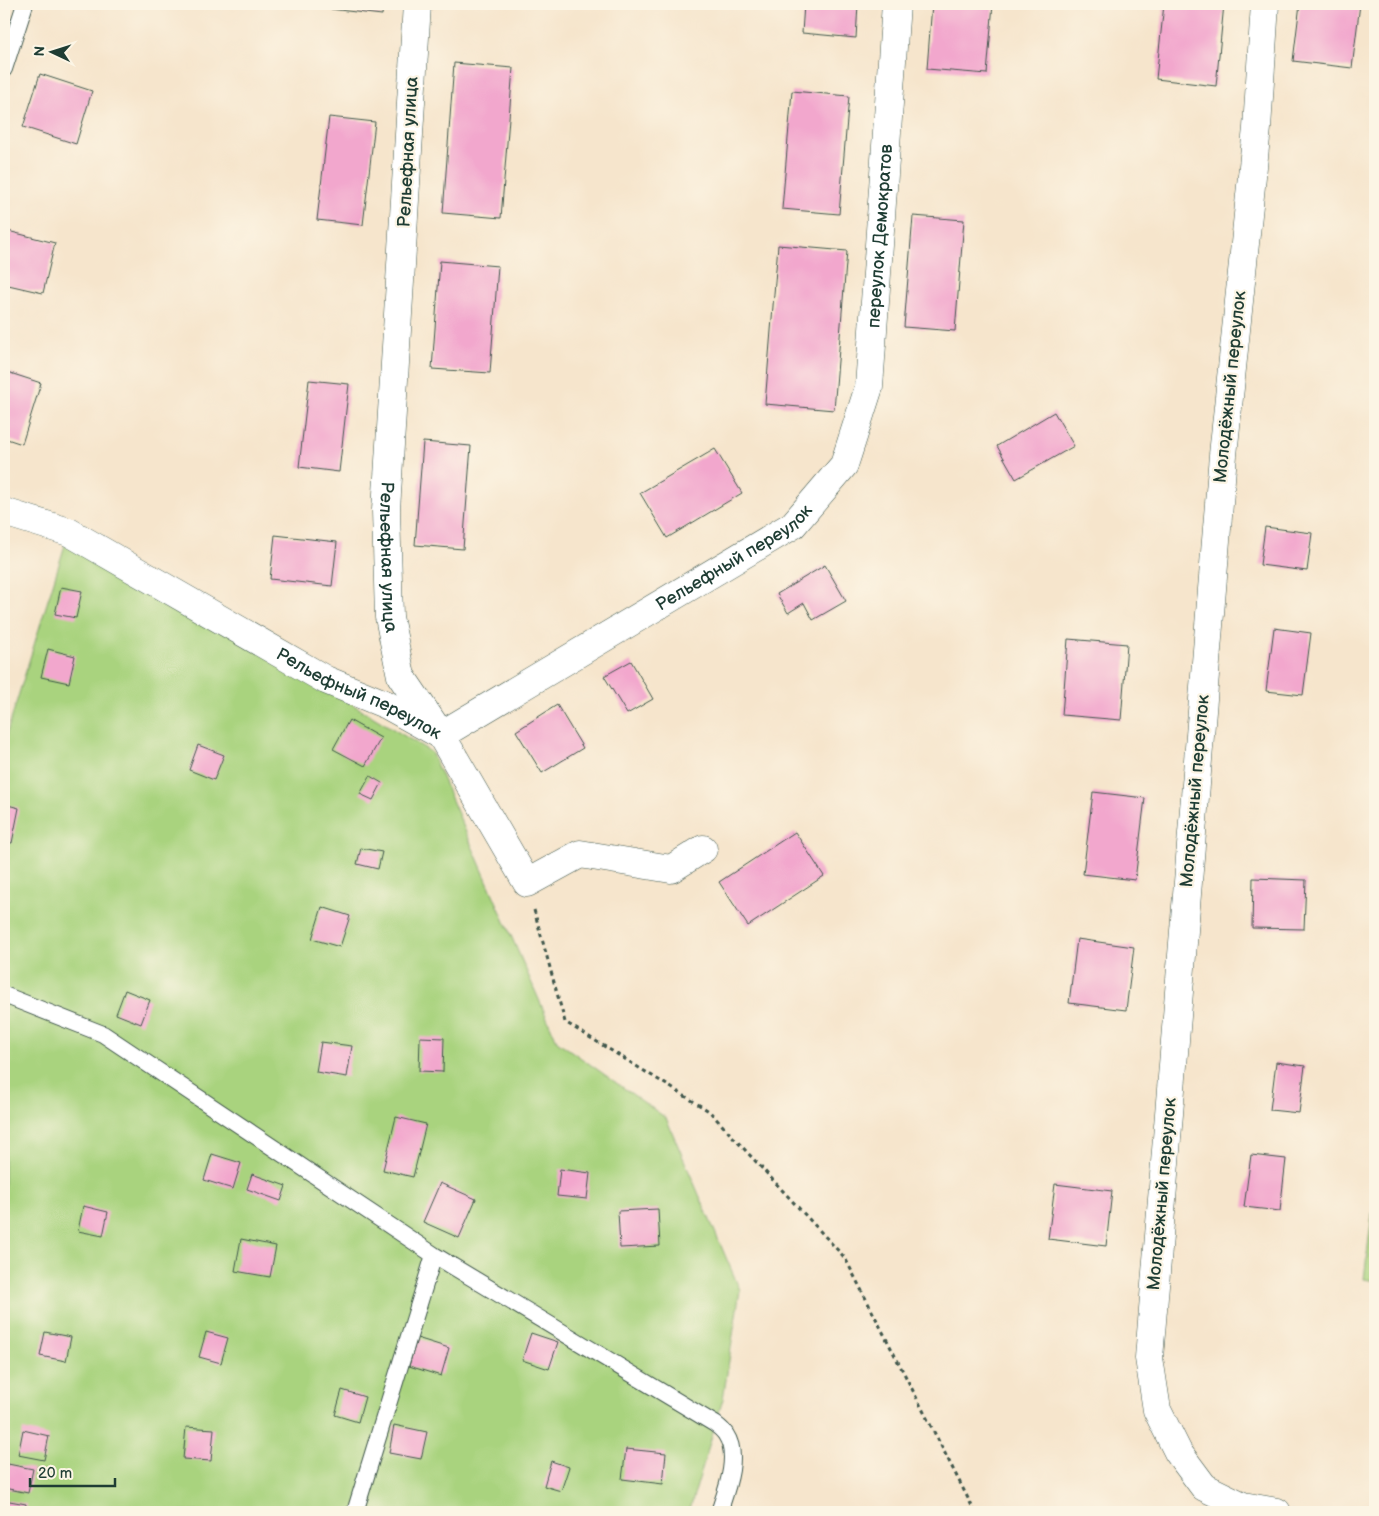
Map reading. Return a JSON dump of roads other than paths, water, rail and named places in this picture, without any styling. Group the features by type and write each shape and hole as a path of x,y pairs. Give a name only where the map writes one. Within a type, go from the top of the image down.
{"street":[{"name":"Рельефная улица","path":"417,4 386,510 389,617 401,676 441,735 527,883 580,854 671,869 703,849"},
{"name":"переулок Демократов","path":"844,465 868,387 896,4"},
{"name":"Молодёжный переулок","path":"1265,4 1257,128 1223,455 1149,1358 1157,1410 1178,1452 1204,1487 1243,1506 1277,1512"},
{"name":"Рельефный переулок","path":"4,512 69,532 326,680 387,705 441,735 793,525 844,465"}],"lane":[{"path":"4,69 24,4"},
{"path":"4,995 103,1034 434,1255 715,1424 727,1436 732,1450 731,1471 719,1512"},
{"path":"355,1512 434,1255"}]}
